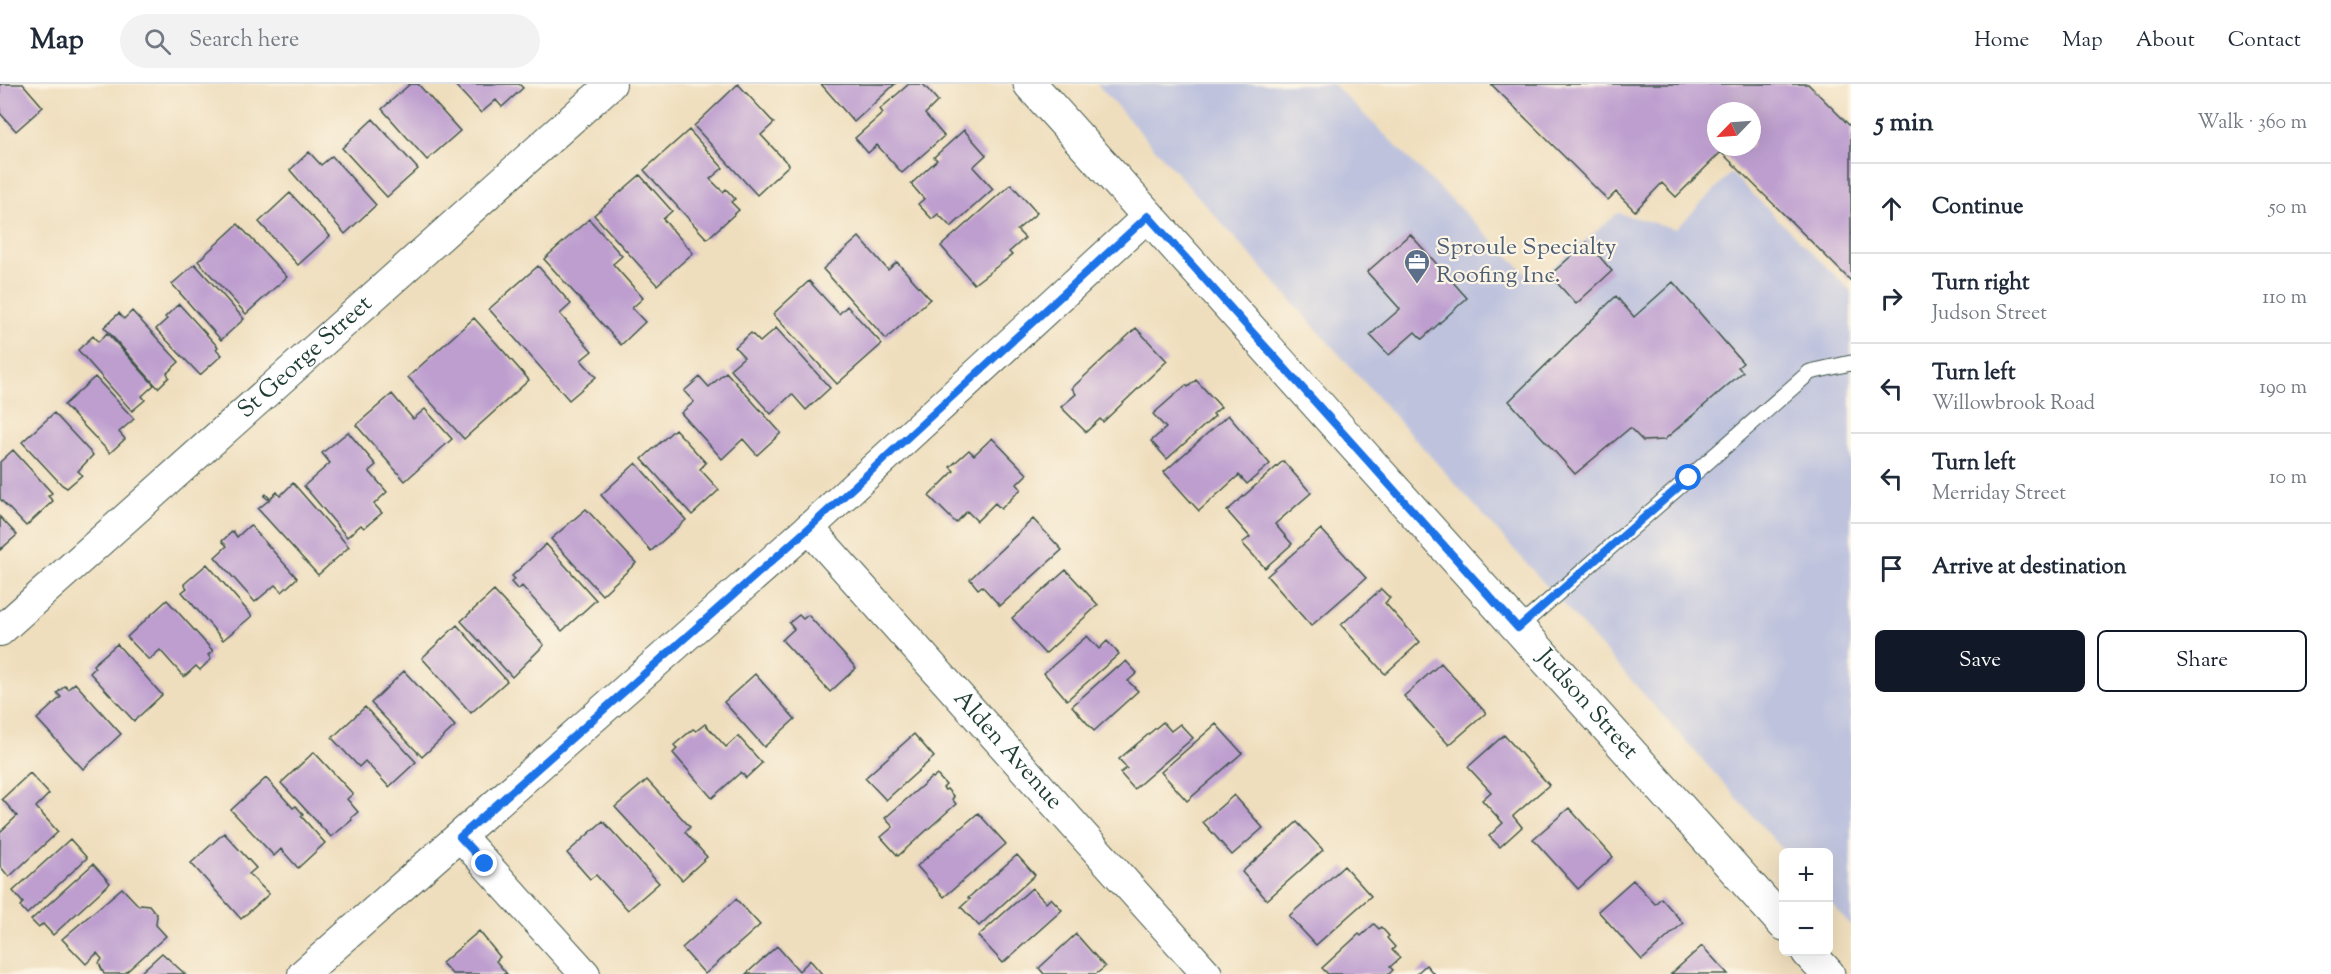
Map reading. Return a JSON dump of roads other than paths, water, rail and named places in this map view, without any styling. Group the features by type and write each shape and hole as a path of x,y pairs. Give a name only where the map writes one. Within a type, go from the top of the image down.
{"street":[{"name":"St George Street","path":"0,631 611,84"},
{"name":"Judson Street","path":"1030,84 1779,918"},
{"path":"303,974 809,528 1148,216"},
{"name":"Alden Avenue","path":"809,528 1207,974"},
{"path":"460,837 585,974"},
{"path":"1812,956 1828,974"}],"lane":[{"path":"1518,628 1810,372 1851,363"}],"place":[{"name":"Sproule Specialty Roofing Inc.","path":"1417,285"}]}
